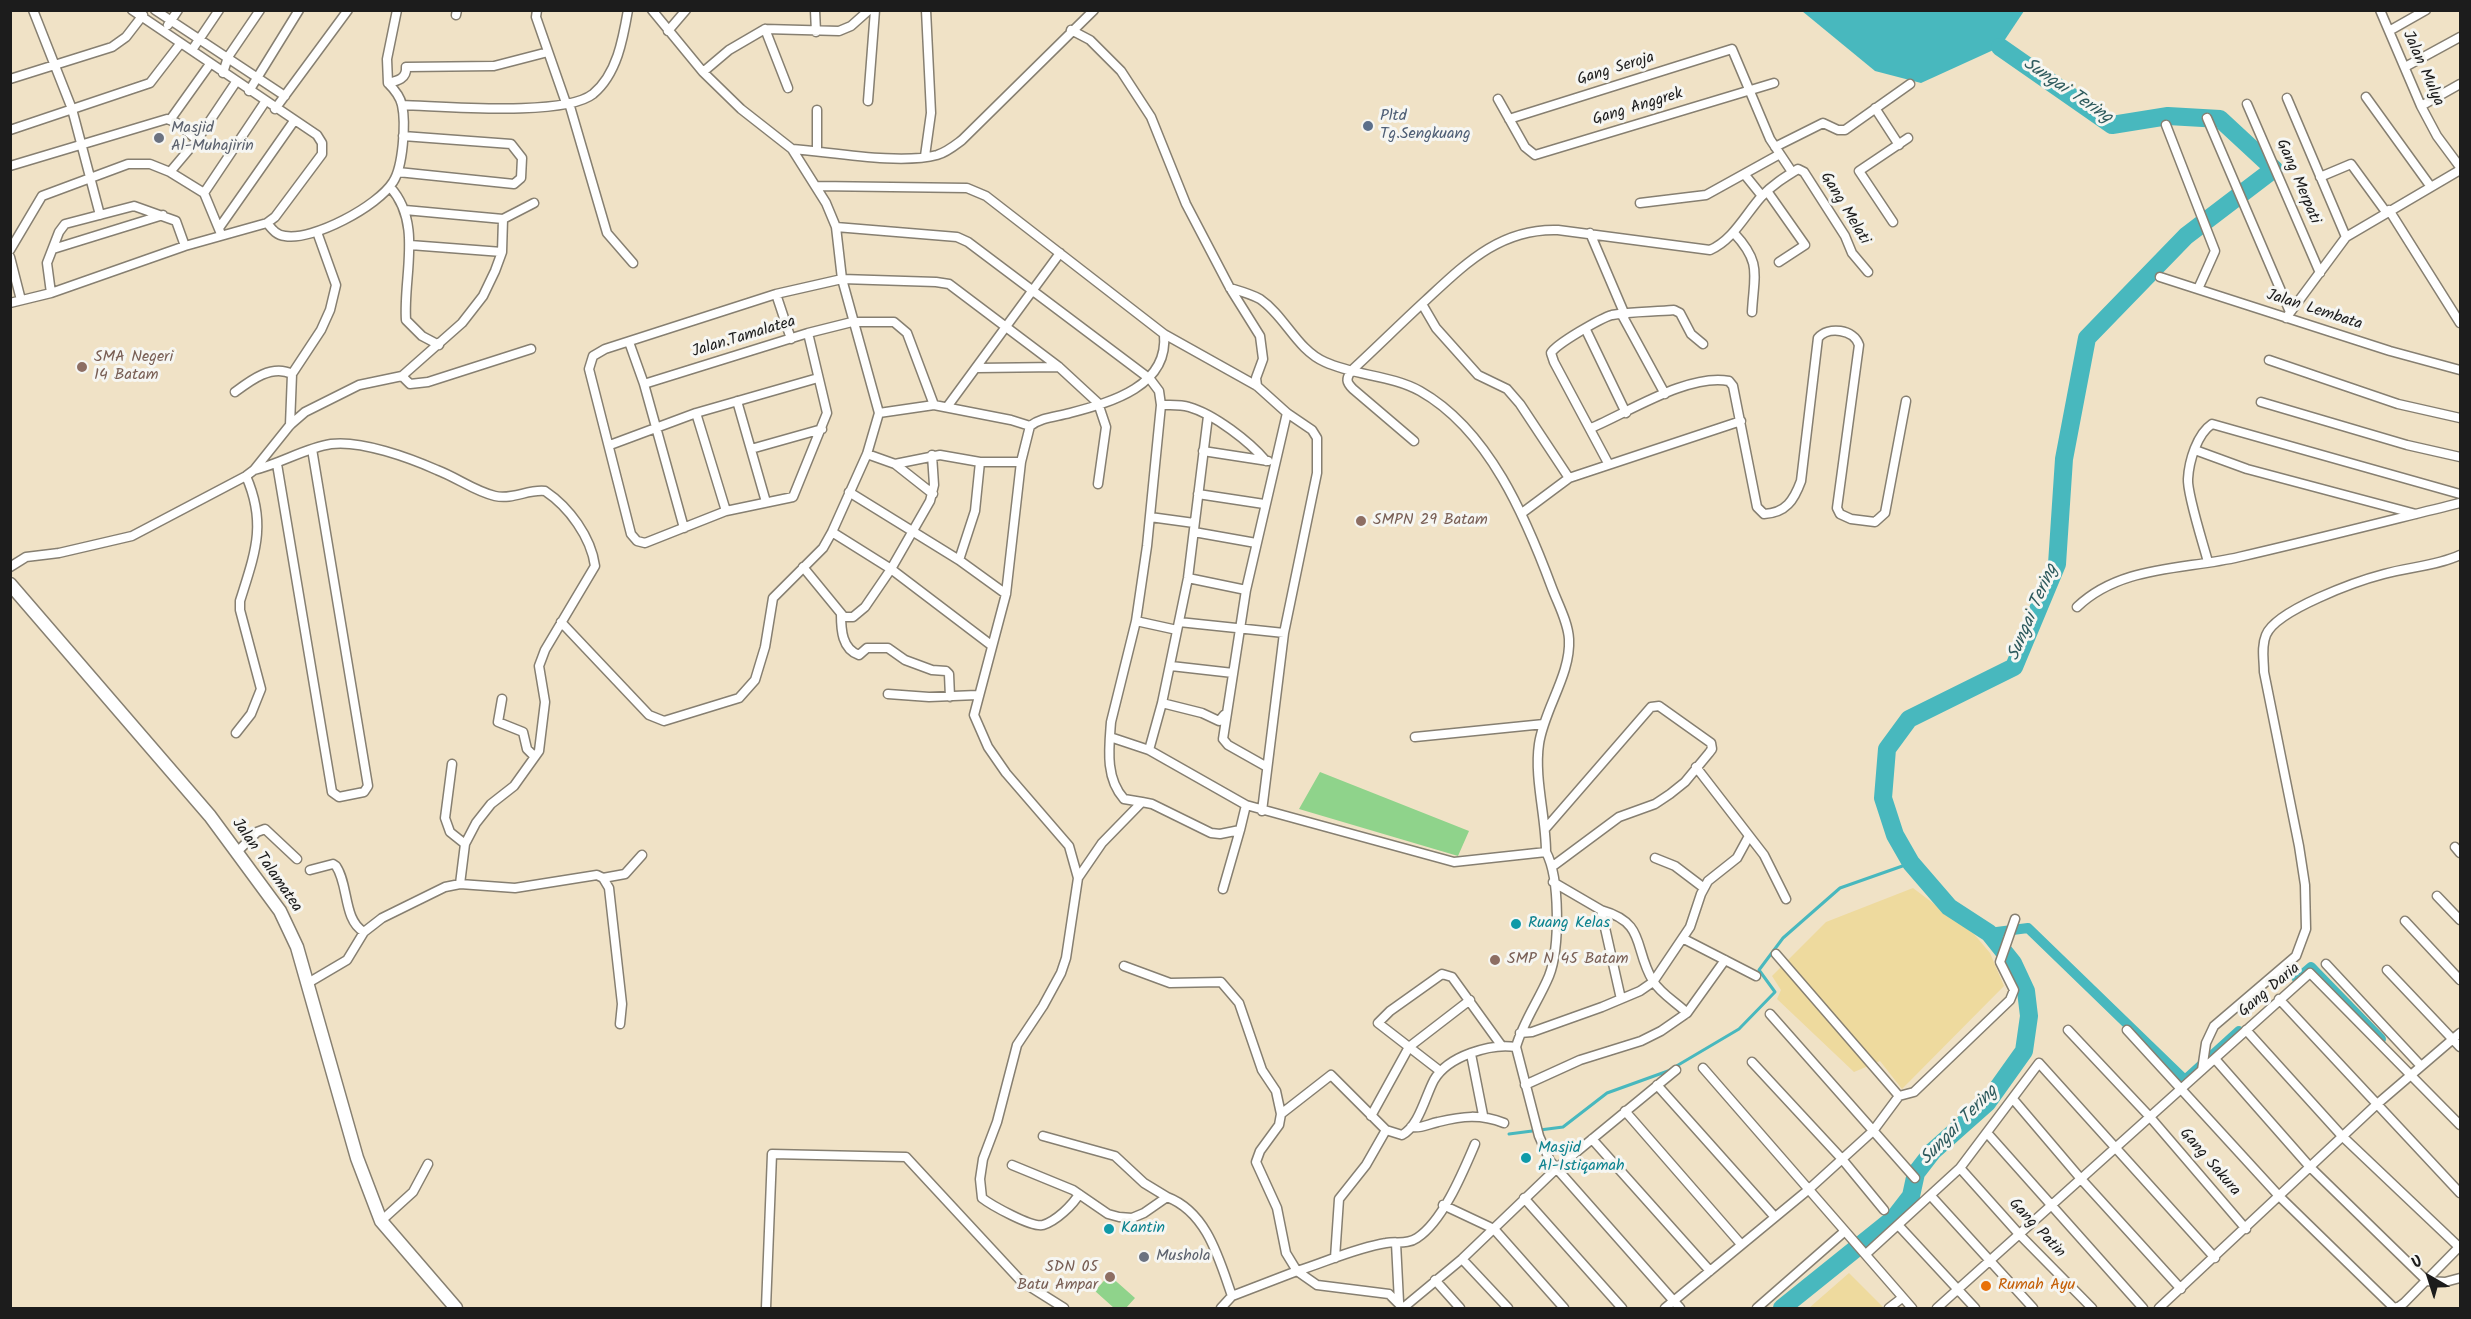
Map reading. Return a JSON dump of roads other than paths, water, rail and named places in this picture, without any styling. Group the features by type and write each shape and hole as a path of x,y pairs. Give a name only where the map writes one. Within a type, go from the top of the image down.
{"street":[{"path":"33,10 72,109 100,215"},
{"path":"155,10 285,96"},
{"path":"163,32 178,10"},
{"path":"192,50 219,10"},
{"path":"223,73 228,57 260,10"},
{"path":"249,91 299,10"},
{"path":"275,109 348,10"},
{"path":"267,223 273,231 286,237 317,232 353,214 390,187 398,172 403,136 402,105 397,92 388,82 387,59 397,10"},
{"path":"537,10 536,17 568,103 602,221 607,233 633,263"},
{"path":"402,105 545,109 586,98 602,83 620,50 628,10"},
{"path":"561,622 649,715 664,721 724,704 747,691 755,680 765,647 773,598 823,548 867,454 879,413 852,322 842,279 836,226 816,186 792,149 741,109 703,72 652,10"},
{"path":"668,31 686,10"},
{"path":"815,10 816,32"},
{"path":"703,72 729,50 765,29 838,32 851,26 869,10"},
{"path":"868,101 875,10"},
{"path":"925,156 931,112 926,10"},
{"path":"792,149 900,158 947,151 962,140 1071,30 1094,10"},
{"name":"Jalan Mulya","path":"2380,10 2421,106 2437,136 2460,169"},
{"path":"2389,31 2426,10"},
{"path":"10,303 51,293 185,246 220,231 267,223 275,217 322,154 322,143 317,135 294,122 192,50 180,44 143,15 133,11"},
{"path":"10,79 120,43 143,15"},
{"path":"765,29 788,87"},
{"path":"1071,30 1100,50 1137,92 1151,117 1186,204 1230,288 1260,336 1263,359 1256,378 1257,386"},
{"path":"2405,67 2460,37"},
{"path":"10,130 150,83 180,44"},
{"name":"Gang Seroja","path":"1509,119 1732,49 1749,90"},
{"path":"388,82 402,79 406,74 406,67 494,66 549,52"},
{"path":"10,166 170,120 210,64"},
{"path":"170,172 197,140 236,82"},
{"name":"Gang Anggrek","path":"1509,119 1525,147 1535,155 1774,83"},
{"path":"1640,203 1706,195 1745,175 1777,150 1823,123 1838,130 1845,130 1910,84"},
{"path":"2421,106 2460,84"},
{"path":"1414,441 1348,384 1351,371 1469,260 1503,239 1542,229 1590,233 1710,250 1719,246 1734,233 1764,194 1792,172 1777,150 1749,90"},
{"path":"2366,97 2431,187"},
{"path":"2287,98 2346,237"},
{"path":"1498,99 1509,119"},
{"path":"204,193 265,102"},
{"name":"Gang Merpati","path":"2247,104 2320,273"},
{"path":"1875,108 1899,145"},
{"path":"817,110 817,151"},
{"path":"2207,118 2288,315"},
{"path":"170,120 197,140"},
{"path":"220,231 294,122"},
{"path":"2166,124 2215,251 2198,289"},
{"path":"398,172 514,184 521,178 522,158 511,144 403,136"},
{"path":"1893,222 1859,171 1908,138"},
{"path":"10,250 38,198 128,164 140,163 170,172 204,193 220,231"},
{"path":"2320,177 2351,164 2438,283 2460,323"},
{"name":"Gang Melati","path":"1792,172 1798,169 1804,172 1845,236 1852,253 1868,272"},
{"path":"2288,315 2346,237 2460,169"},
{"path":"1745,175 1764,194 1805,245 1779,262"},
{"path":"816,186 967,188 986,196 1164,334 1257,386 1287,413 1315,433 1319,445 1317,473 1284,633 1262,811"},
{"path":"390,187 405,210 410,245 406,321 422,336 439,345"},
{"path":"405,210 503,219 534,203"},
{"path":"51,293 46,263 59,232 65,224 134,206 164,215 178,223 185,246"},
{"path":"52,249 164,215"},
{"path":"250,473 290,425 325,400 359,385 402,376 439,345 483,297 502,252 503,219"},
{"path":"836,226 957,237 980,248 1150,379 1159,391 1161,405 1150,517 1136,621 1111,722 1110,765 1117,788 1124,799 1152,804 1211,832 1220,834 1240,830"},
{"path":"290,425 292,374 321,330 330,310 336,285 317,232"},
{"path":"1590,233 1624,315 1665,394"},
{"path":"1734,233 1748,247 1755,262 1752,312"},
{"path":"410,245 502,252"},
{"path":"947,407 1060,253"},
{"path":"10,257 21,300"},
{"name":"Jalan Lembata","path":"2160,277 2460,370"},
{"path":"808,333 827,406 822,429 793,497 726,511 645,543 634,538 589,363 593,356 605,349 776,294 842,279 948,284 1059,367 1098,404 1106,427 1098,484"},
{"path":"1230,288 1265,303 1315,357 1351,371 1392,379 1420,391 1437,403 1460,423 1482,450 1522,513 1568,631 1569,641 1565,667 1544,724 1538,761 1546,828 1546,852 1553,866 1556,932 1554,959 1543,989 1520,1033 1516,1047 1536,1126 1546,1154 1671,1307 1740,1244 1808,1190 1873,1131 1899,1096 1914,1092 2010,1000 2014,990 2001,968 2002,957 2015,919"},
{"path":"776,294 791,339"},
{"path":"1422,304 1436,328 1478,375 1507,389 1520,404 1569,478"},
{"path":"1608,463 1551,353 1561,342 1611,316 1678,311 1688,330 1703,344"},
{"name":"Jalan.Tamalatea","path":"644,384 808,333 852,322 894,322 904,329 934,405"},
{"path":"1586,330 1626,412"},
{"path":"1591,428 1665,394 1706,380 1729,381 1733,386 1741,421 1757,507 1764,514 1776,513 1792,501 1801,481 1818,338 1823,333 1839,330 1856,337 1859,345 1837,508 1840,514 1851,519 1875,522 1885,513 1906,401"},
{"path":"879,413 934,405 1030,426 1044,419 1098,404 1131,391 1150,379 1164,352 1164,334"},
{"path":"629,342 644,384 684,528"},
{"path":"402,376 410,384 428,382 531,349"},
{"path":"2269,360 2398,404 2460,418"},
{"path":"977,368 1059,367"},
{"path":"235,392 249,381 274,370 283,369 292,374"},
{"path":"610,445 696,413 818,378"},
{"path":"737,401 766,502"},
{"path":"2261,402 2407,445 2460,457"},
{"path":"1161,405 1184,406 1208,417 1246,441 1270,462"},
{"path":"696,413 726,511"},
{"path":"1268,767 1222,738 1245,590 1264,504 1270,462 1287,413"},
{"path":"1149,750 1162,703 1188,578 1208,417"},
{"path":"1522,513 1569,478 1608,463 1741,421"},
{"path":"2208,562 2188,481 2195,450 2212,424 2227,426 2313,454 2460,494"},
{"path":"1030,426 1021,462 1006,594 977,695 974,715 988,747 1029,802 1064,837 1073,857 1078,878 1061,973 1017,1045 997,1122 983,1159 980,1179 982,1198 1004,1214 1037,1225 1043,1225 1074,1203 1079,1194"},
{"path":"751,449 822,429"},
{"path":"10,567 26,556 59,553 132,536 250,473 331,444 360,446 438,470 471,489 495,496 512,497 537,490 551,495 582,530 591,545 595,566 561,622 539,666 545,702 539,751 514,786 491,804 476,823 465,844 460,884"},
{"path":"277,464 332,792 339,797 364,792 368,786 312,449"},
{"path":"2195,450 2247,470 2416,514"},
{"path":"1203,451 1270,462"},
{"path":"867,454 895,464 933,494"},
{"path":"895,464 932,455 980,462 1021,462"},
{"path":"803,567 841,614 850,618 865,607 891,569 933,494 932,455"},
{"path":"959,560 975,511 980,462"},
{"path":"236,733 251,714 261,689 240,610 240,601 258,542 259,529 250,473"},
{"path":"849,492 959,560 1006,594"},
{"path":"1198,494 1264,504"},
{"path":"2077,607 2087,597 2126,578 2174,566 2225,560 2460,503"},
{"path":"1150,517 1256,543"},
{"path":"832,532 891,569 991,645"},
{"path":"2202,1068 2206,1042 2214,1026 2296,956 2306,929 2305,885 2299,846 2264,672 2263,649 2266,634 2282,618 2340,588 2384,573 2440,563 2460,555"},
{"path":"1188,578 1245,590"},
{"name":"Jalan Talamatea","path":"10,584 210,816 238,851 286,922 297,947 308,983 357,1158 381,1221 456,1308"},
{"path":"841,614 844,641 855,654 862,654 867,648 888,648 905,660 932,670 946,671 949,674 950,696"},
{"path":"1136,621 1284,633"},
{"path":"1170,666 1233,673"},
{"path":"888,694 977,695"},
{"path":"502,699 498,722 523,732 526,749 534,756"},
{"path":"1162,703 1202,713 1219,721 1224,715"},
{"path":"1546,828 1646,711 1655,705 1711,742 1712,749 1685,782 1670,794 1655,804 1618,817 1553,866"},
{"path":"1415,737 1544,724"},
{"path":"1110,737 1149,750 1246,805 1262,811 1454,862 1546,852"},
{"path":"452,764 445,818 450,832 465,844"},
{"path":"1696,767 1773,869 1786,899"},
{"path":"1078,878 1102,843 1142,802"},
{"path":"1223,890 1246,805"},
{"path":"238,851 258,832 268,830 297,859"},
{"path":"1520,1033 1532,1032 1621,999 1640,991 1653,982 1684,939 1708,881 1737,858 1749,836"},
{"path":"603,878 625,874 642,855"},
{"path":"1655,858 1675,866 1704,888"},
{"path":"310,870 333,864 336,866 352,919 364,932"},
{"path":"308,983 346,960 364,932 382,918 445,887 460,884 515,888 597,875 603,878 609,888 622,1004 620,1024"},
{"path":"1553,882 1601,910 1617,916 1634,928 1653,982 1687,1013"},
{"path":"2437,896 2460,920"},
{"path":"1601,910 1621,999"},
{"path":"2405,921 2460,980"},
{"path":"1684,939 1756,976"},
{"path":"1776,954 1899,1096"},
{"path":"1525,1084 1580,1060 1641,1041 1687,1013 1725,960"},
{"path":"2326,964 2420,1067"},
{"path":"1124,966 1170,983 1221,982 1225,985 1239,1003 1262,1070 1276,1090 1281,1113 1279,1125 1260,1150 1256,1162 1277,1208 1286,1253 1297,1271 1317,1285 1372,1290 1389,1294 1402,1306"},
{"path":"2387,970 2460,1047"},
{"path":"1440,1071 1378,1023 1390,1011 1446,973 1470,1000 1501,1045"},
{"name":"Gang Daria","path":"1937,1308 1958,1292 1989,1261 2202,1068 2216,1059 2278,999 2311,973 2460,1125"},
{"path":"2278,999 2460,1192"},
{"path":"1371,1116 1409,1047 1470,1000"},
{"path":"1770,1014 1914,1178"},
{"name":"Gang Sakura","path":"2068,1030 2150,1117 2246,1229"},
{"path":"2127,1030 2279,1196 2393,1307 2400,1307 2460,1246 2342,1136 2246,1030"},
{"path":"2159,1308 2246,1229 2342,1136 2460,1033"},
{"path":"1281,1113 1331,1075 1386,1130 1398,1136 1405,1134 1411,1127 1440,1071 1471,1054 1501,1045 1516,1047"},
{"path":"1471,1054 1483,1115"},
{"path":"2216,1059 2310,1167 2427,1281 2445,1282 2460,1278"},
{"path":"1752,1062 1842,1159 1884,1210"},
{"path":"1864,1252 1899,1226 1960,1168 1988,1134 2034,1066 2041,1064 2215,1258"},
{"path":"1703,1068 1912,1308"},
{"path":"1402,1306 1462,1259 1557,1168 1676,1070"},
{"path":"1657,1085 1774,1216"},
{"path":"2013,1099 2081,1179 2181,1289"},
{"path":"1625,1111 1740,1244"},
{"path":"1411,1127 1421,1128 1436,1122 1483,1115 1504,1123"},
{"path":"1335,1258 1339,1199 1366,1164 1386,1130"},
{"path":"1988,1134 2143,1308"},
{"path":"1043,1136 1115,1156 1144,1184 1179,1201 1208,1234 1232,1296"},
{"path":"1592,1139 1710,1271"},
{"path":"1221,1308 1232,1296 1297,1271 1377,1244 1396,1243 1417,1238 1443,1205 1462,1174 1475,1144"},
{"path":"766,1308 772,1154 906,1157 1021,1281 1064,1308"},
{"path":"381,1221 413,1192 429,1164"},
{"path":"1012,1165 1079,1194 1108,1214 1125,1217 1144,1213 1167,1197"},
{"name":"Gang Patin","path":"1960,1168 2019,1234 2092,1308"},
{"path":"1931,1196 2033,1308"},
{"path":"1524,1198 1622,1308"},
{"path":"1443,1205 1494,1229 1564,1308"},
{"path":"1899,1226 1975,1308"},
{"path":"1757,1308 1845,1231"},
{"path":"1396,1243 1402,1306"},
{"path":"1462,1259 1508,1308"},
{"path":"1435,1280 1460,1308"},
{"path":"1889,1308 1902,1298"}],"water":[{"path":"1802,11 2024,11 2000,47 1921,83 1875,71"}],"waterway":[{"name":"Sungai Tering","path":"1782,1308 1894,1218 1911,1196 1916,1173 1933,1151 1987,1103 2024,1051 2029,1016 2026,991 2013,963 1989,933 1949,907 1911,863 1895,835 1883,798 1887,749 1909,719 2014,667 2057,564 2064,459 2087,338 2186,236 2274,169 2220,119 2168,116 2112,125 2000,47"},
{"path":"1509,1134 1563,1127 1607,1093 1668,1071 1739,1029 1775,992 1759,970 1783,938 1840,888 1911,863"},
{"path":"1989,933 2028,928 2185,1080 2239,1031"},
{"path":"2297,979 2311,967 2381,1039"}],"place":[{"name":"Pltd Tg.Sengkuang","path":"1368,126"},
{"name":"Masjid Al-Muhajirin","path":"159,138"},
{"name":"SMA Negeri 14 Batam","path":"82,367"},
{"name":"SMPN 29 Batam","path":"1361,521"},
{"name":"Ruang Kelas","path":"1516,924"},
{"name":"SMP N 45 Batam","path":"1495,960"},
{"name":"Masjid Al-Istiqamah","path":"1526,1158"},
{"name":"Kantin","path":"1109,1229"},
{"name":"Mushola","path":"1144,1257"},
{"name":"SDN 05 Batu Ampar","path":"1110,1277"},
{"name":"Rumah Ayu","path":"1986,1286"}]}
